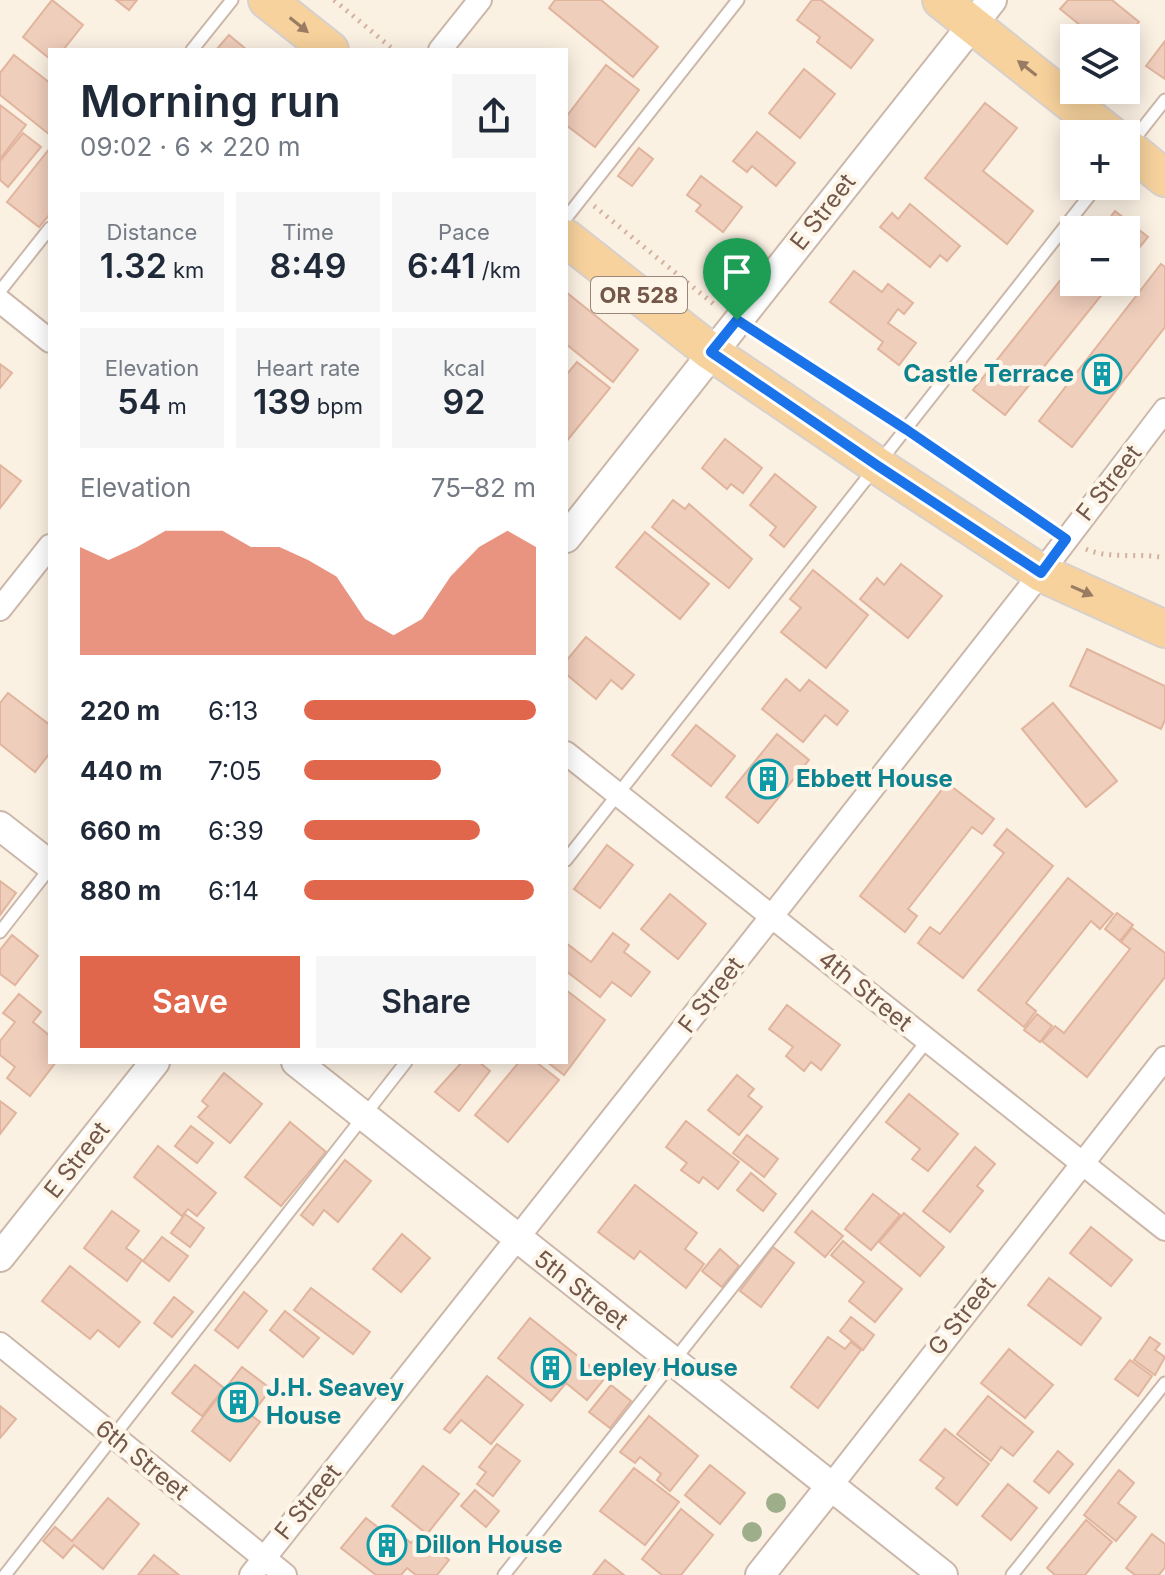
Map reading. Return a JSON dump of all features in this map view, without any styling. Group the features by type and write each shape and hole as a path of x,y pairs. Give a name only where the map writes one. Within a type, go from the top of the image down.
{"main road":[{"path":"267,0 327,48"},
{"path":"941,0 982,12 1095,120"},
{"path":"1140,158 1165,178"},
{"name":"OR 528","path":"568,240 711,352 1041,573 1165,629"}],"street":[{"path":"442,48 480,0"},
{"name":"E Street","path":"568,535 982,12"},
{"path":"0,301 48,339"},
{"name":"F Street","path":"257,1567 518,1240 1041,573 1165,410"},
{"path":"0,609 48,549"},
{"name":"4th Street","path":"568,755 1165,1229"},
{"path":"0,826 48,865"},
{"name":"G Street","path":"760,1575 1165,1058"},
{"name":"E Street","path":"0,1257 153,1064"},
{"name":"5th Street","path":"298,1064 943,1575"},
{"name":"6th Street","path":"0,1344 115,1437 257,1567 285,1575"}],"lane":[{"path":"194,48 232,0"},
{"path":"568,216 738,0"},
{"path":"1140,130 1165,100"},
{"path":"568,858 1086,200"},
{"path":"0,291 48,231"},
{"path":"0,932 48,870"},
{"path":"504,1575 927,1041"},
{"path":"5,1575 404,1064"},
{"path":"1012,1575 1165,1383"}],"path":[{"path":"334,0 392,48"},
{"path":"583,197 713,304 907,430 1066,539 1101,556 1148,554 1165,558"}],"building":[{"path":"52,0 83,25 65,48 48,48 48,57 23,37"},
{"path":"116,0 137,0 129,10"},
{"path":"555,0 601,0 658,47 633,77 549,8"},
{"path":"812,0 821,0 873,40 851,68 817,42 820,37 797,20"},
{"path":"1068,0 1112,0 1139,22 1079,24 1060,9"},
{"path":"229,35 245,48 218,48"},
{"path":"1165,41 1165,79 1146,66"},
{"path":"14,55 48,81 48,133 0,95 0,73"},
{"path":"606,65 639,90 595,147 568,127 568,114"},
{"path":"804,69 835,94 800,138 769,113"},
{"path":"985,103 1017,128 983,171 1033,211 1007,244 925,178"},
{"path":"0,105 26,125 0,159"},
{"path":"757,132 795,163 776,186 752,166 747,172 733,161"},
{"path":"23,133 41,147 8,187 0,180 0,161"},
{"path":"639,148 653,159 632,186 618,176"},
{"path":"48,151 48,216 39,227 7,202"},
{"path":"701,176 742,207 723,232 696,211 701,205 687,195"},
{"path":"910,204 960,246 947,261 940,255 930,267 880,227 892,213 898,219"},
{"path":"1140,231 1148,237 1140,247"},
{"name":"Castle Terrace","path":"1161,264 1165,267 1165,327 1072,447 1039,421 1136,296 1140,296 1140,291"},
{"path":"854,271 882,292 888,284 913,303 904,314 898,309 888,323 916,343 899,365 878,349 883,342 830,302"},
{"name":"Castle Terrace","path":"1060,281 1060,296 1101,296 1005,415 973,390"},
{"path":"568,294 638,350 613,382 568,346"},
{"path":"577,362 610,388 568,440 568,373"},
{"path":"0,364 12,373 0,388"},
{"path":"725,439 762,468 743,493 731,484 727,489 702,468"},
{"path":"0,465 21,481 0,508"},
{"path":"775,474 816,507 784,547 770,535 776,527 750,505"},
{"path":"673,500 685,509 689,504 752,559 729,588 652,527"},
{"path":"645,532 709,584 680,619 616,567"},
{"path":"901,564 942,596 908,638 860,599 877,578 884,585"},
{"path":"813,570 868,615 826,668 781,632 801,608 790,599"},
{"path":"586,637 634,675 622,689 611,680 596,699 568,676 568,659"},
{"path":"1087,649 1165,686 1165,720 1161,729 1070,686"},
{"path":"786,679 800,691 809,680 848,711 837,725 825,715 803,742 762,709"},
{"path":"8,693 48,723 48,756 35,772 0,744 0,703"},
{"path":"1053,703 1117,781 1086,807 1022,729"},
{"path":"696,725 735,756 711,786 672,755"},
{"name":"Ebbett House","path":"777,734 809,760 758,823 726,797"},
{"path":"947,783 994,819 982,834 972,827 908,909 917,916 905,932 860,896"},
{"path":"1007,829 1053,866 963,978 918,943 930,927 940,934 1004,853 994,845"},
{"path":"607,845 633,865 600,908 574,889"},
{"path":"1068,878 1113,914 1100,929 1091,921 1026,1003 1036,1011 1024,1027 978,990"},
{"path":"0,881 16,893 0,915"},
{"path":"670,894 706,924 678,959 641,929"},
{"path":"1117,913 1133,925 1120,941 1105,929"},
{"path":"1132,928 1165,953 1165,977 1087,1077 1042,1041 1055,1026 1064,1033 1130,949 1121,942"},
{"path":"613,933 629,945 624,952 650,972 631,996 612,982 600,997 568,973 568,945 591,962"},
{"path":"12,935 38,956 15,985 0,974 0,950"},
{"path":"568,992 605,1020 564,1075 550,1064 568,1064"},
{"path":"19,994 41,1012 33,1022 48,1034 48,1064 54,1064 30,1096 7,1078 15,1067 0,1055 0,1041 15,1022 3,1013"},
{"path":"787,1005 840,1045 821,1070 811,1062 804,1071 786,1056 793,1047 769,1029"},
{"path":"1037,1014 1052,1026 1040,1042 1024,1030"},
{"path":"460,1064 481,1064 490,1071 459,1111 435,1092"},
{"path":"517,1064 539,1064 559,1080 508,1142 475,1115"},
{"path":"224,1073 262,1104 230,1143 198,1117 208,1106 202,1101"},
{"path":"737,1075 754,1089 748,1096 762,1107 739,1135 708,1110"},
{"path":"909,1094 958,1134 928,1171 912,1159 920,1149 886,1122"},
{"path":"0,1101 16,1113 0,1134"},
{"path":"686,1121 739,1162 718,1189 703,1177 699,1183 681,1170 687,1163 666,1147"},
{"path":"290,1122 326,1152 281,1206 245,1177"},
{"path":"191,1126 213,1143 197,1163 175,1146"},
{"path":"747,1135 778,1159 764,1177 733,1153"},
{"path":"158,1146 216,1193 197,1216 188,1209 182,1216 134,1177"},
{"path":"975,1147 995,1164 977,1186 983,1191 950,1232 923,1211"},
{"path":"345,1160 371,1181 338,1222 324,1210 313,1225 301,1215"},
{"path":"751,1173 776,1194 763,1211 737,1190"},
{"path":"635,1185 697,1233 685,1249 704,1264 686,1288 640,1251 634,1259 598,1232"},
{"path":"873,1194 900,1215 871,1250 845,1229"},
{"path":"112,1211 139,1231 126,1248 142,1260 127,1281 84,1248"},
{"path":"812,1211 843,1236 825,1257 795,1232"},
{"path":"904,1213 944,1247 920,1276 879,1242"},
{"path":"185,1214 204,1228 190,1247 171,1233"},
{"path":"1091,1227 1132,1260 1111,1286 1070,1253"},
{"path":"402,1234 430,1258 401,1292 373,1269"},
{"path":"162,1237 188,1256 169,1281 143,1261"},
{"path":"843,1241 902,1289 875,1322 849,1301 864,1282 831,1255"},
{"path":"773,1247 794,1263 761,1307 740,1291"},
{"path":"720,1249 739,1266 722,1287 702,1271"},
{"path":"70,1266 140,1322 119,1347 98,1330 90,1339 42,1301"},
{"path":"1049,1278 1101,1318 1081,1345 1028,1305"},
{"path":"311,1288 370,1332 353,1354 294,1310"},
{"path":"244,1292 267,1311 238,1348 215,1330"},
{"path":"174,1297 193,1312 172,1337 154,1323"},
{"path":"285,1311 319,1338 303,1357 270,1330"},
{"path":"851,1317 874,1335 863,1350 840,1331"},
{"name":"Lepley House","path":"530,1318 605,1378 587,1400 566,1383 551,1401 498,1358"},
{"path":"828,1337 845,1349 851,1342 861,1350 818,1408 791,1387"},
{"path":"1150,1337 1160,1344 1155,1350 1165,1357 1155,1375 1134,1360"},
{"path":"1009,1349 1053,1385 1025,1418 981,1383"},
{"path":"1130,1360 1152,1376 1138,1396 1115,1379"},
{"path":"195,1365 224,1388 202,1416 172,1393"},
{"name":"J.H. Seavey House","path":"242,1367 271,1389 251,1415 260,1422 230,1461 192,1431"},
{"path":"487,1376 523,1405 491,1444 461,1420 450,1433 444,1429"},
{"path":"611,1385 631,1401 610,1428 589,1412"},
{"path":"988,1396 1033,1432 1013,1456 1001,1447 991,1461 957,1434"},
{"path":"0,1406 16,1419 0,1438"},
{"path":"649,1416 698,1456 670,1491 657,1480 661,1474 640,1457 635,1463 620,1452"},
{"path":"945,1429 989,1464 957,1505 936,1488 944,1478 920,1460"},
{"path":"497,1444 520,1461 493,1496 477,1484 486,1472 479,1467"},
{"path":"1058,1451 1073,1464 1049,1493 1034,1481"},
{"path":"710,1465 745,1493 720,1524 685,1495"},
{"path":"423,1466 459,1494 427,1534 392,1506"},
{"path":"634,1468 679,1502 645,1545 600,1511"},
{"path":"1119,1470 1134,1483 1118,1503 1136,1517 1116,1541 1084,1515"},
{"path":"1008,1484 1037,1508 1011,1540 982,1516"},
{"path":"475,1490 499,1511 486,1527 461,1506"},
{"path":"108,1498 139,1524 103,1569 74,1545 63,1558 43,1541 55,1527 72,1541"},
{"path":"681,1509 713,1535 681,1575 662,1575 642,1559"},
{"name":"Dillon House","path":"366,1518 389,1536 394,1529 411,1543 418,1535 449,1560 437,1575 416,1575 407,1568 401,1575 376,1575 341,1548"},
{"path":"1086,1520 1112,1542 1085,1575 1055,1575 1047,1568"},
{"path":"1152,1534 1165,1544 1165,1567 1159,1575 1135,1575 1126,1568"},
{"path":"154,1555 179,1575 138,1575"},
{"path":"605,1560 624,1575 593,1575"}],"place":[{"name":"Castle Terrace","path":"1102,374"},
{"name":"Ebbett House","path":"768,779"},
{"name":"Lepley House","path":"551,1368"},
{"name":"J.H. Seavey House","path":"238,1402"},
{"name":"Dillon House","path":"387,1545"}],"route":[{"path":"737,320 907,430 1066,539 1041,573 711,352 737,320"}]}
